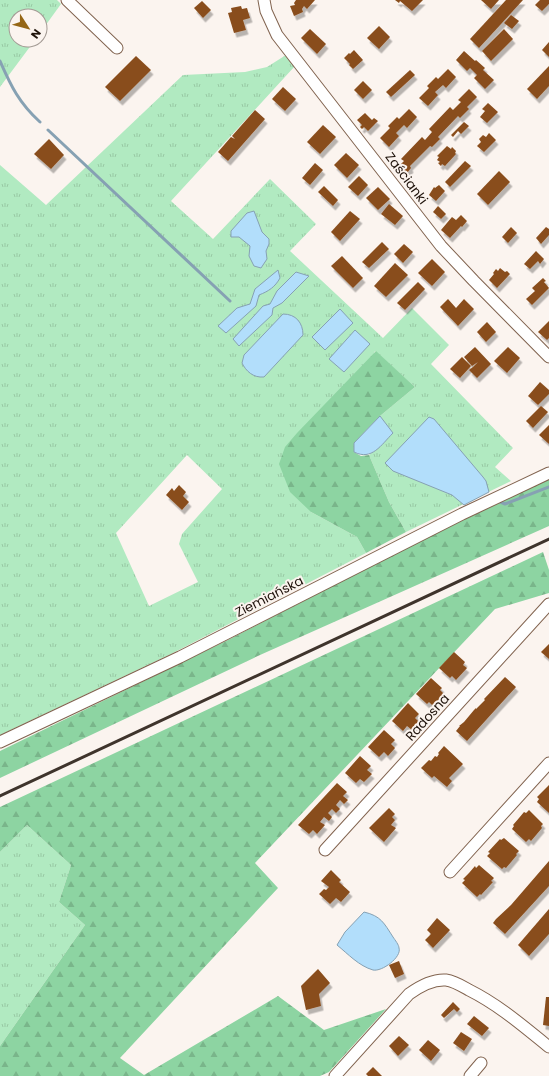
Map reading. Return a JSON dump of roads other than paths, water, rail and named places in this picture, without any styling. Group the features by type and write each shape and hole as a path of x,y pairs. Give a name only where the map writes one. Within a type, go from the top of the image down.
{"street":[{"path":"67,0 117,48"},
{"name":"Zaścianki","path":"264,0 266,11 277,35 441,246 549,357"},
{"name":"Ziemiańska","path":"0,742 180,657 462,514 549,473"},
{"name":"Radosna","path":"325,850 549,604"},
{"path":"450,872 549,763"},
{"path":"335,1076 419,986 446,980 458,984 483,997 510,1014 549,1047"},
{"path":"470,1076 481,1063"}],"water":[{"path":"254,211 262,232 269,239 269,244 266,251 267,259 261,268 254,266 249,256 250,246 239,237 231,237 231,231 247,213"},
{"path":"278,270 280,278 276,284 266,292 259,295 256,306 226,333 218,326 237,308 250,304 255,289"},
{"path":"296,272 309,276 282,303 273,308 272,315 239,346 233,339 263,306 270,304 277,291"},
{"path":"340,309 353,323 325,350 312,337"},
{"path":"283,314 288,314 298,320 302,327 303,335 264,377 253,375 242,363 244,355"},
{"path":"355,330 370,344 344,372 329,359"},
{"path":"380,416 393,433 380,447 371,453 366,455 354,452 354,443"},
{"path":"429,417 434,419 483,477 486,481 489,492 464,505 452,495 393,471 385,463"},
{"path":"364,912 382,921 399,947 397,956 381,969 373,970 363,966 337,945 345,932"}],"waterway":[{"path":"0,61 16,94 26,108 40,122"},
{"path":"48,130 230,301"},
{"path":"498,501 505,504 549,487"}],"railway":[{"path":"0,796 549,539"}]}
